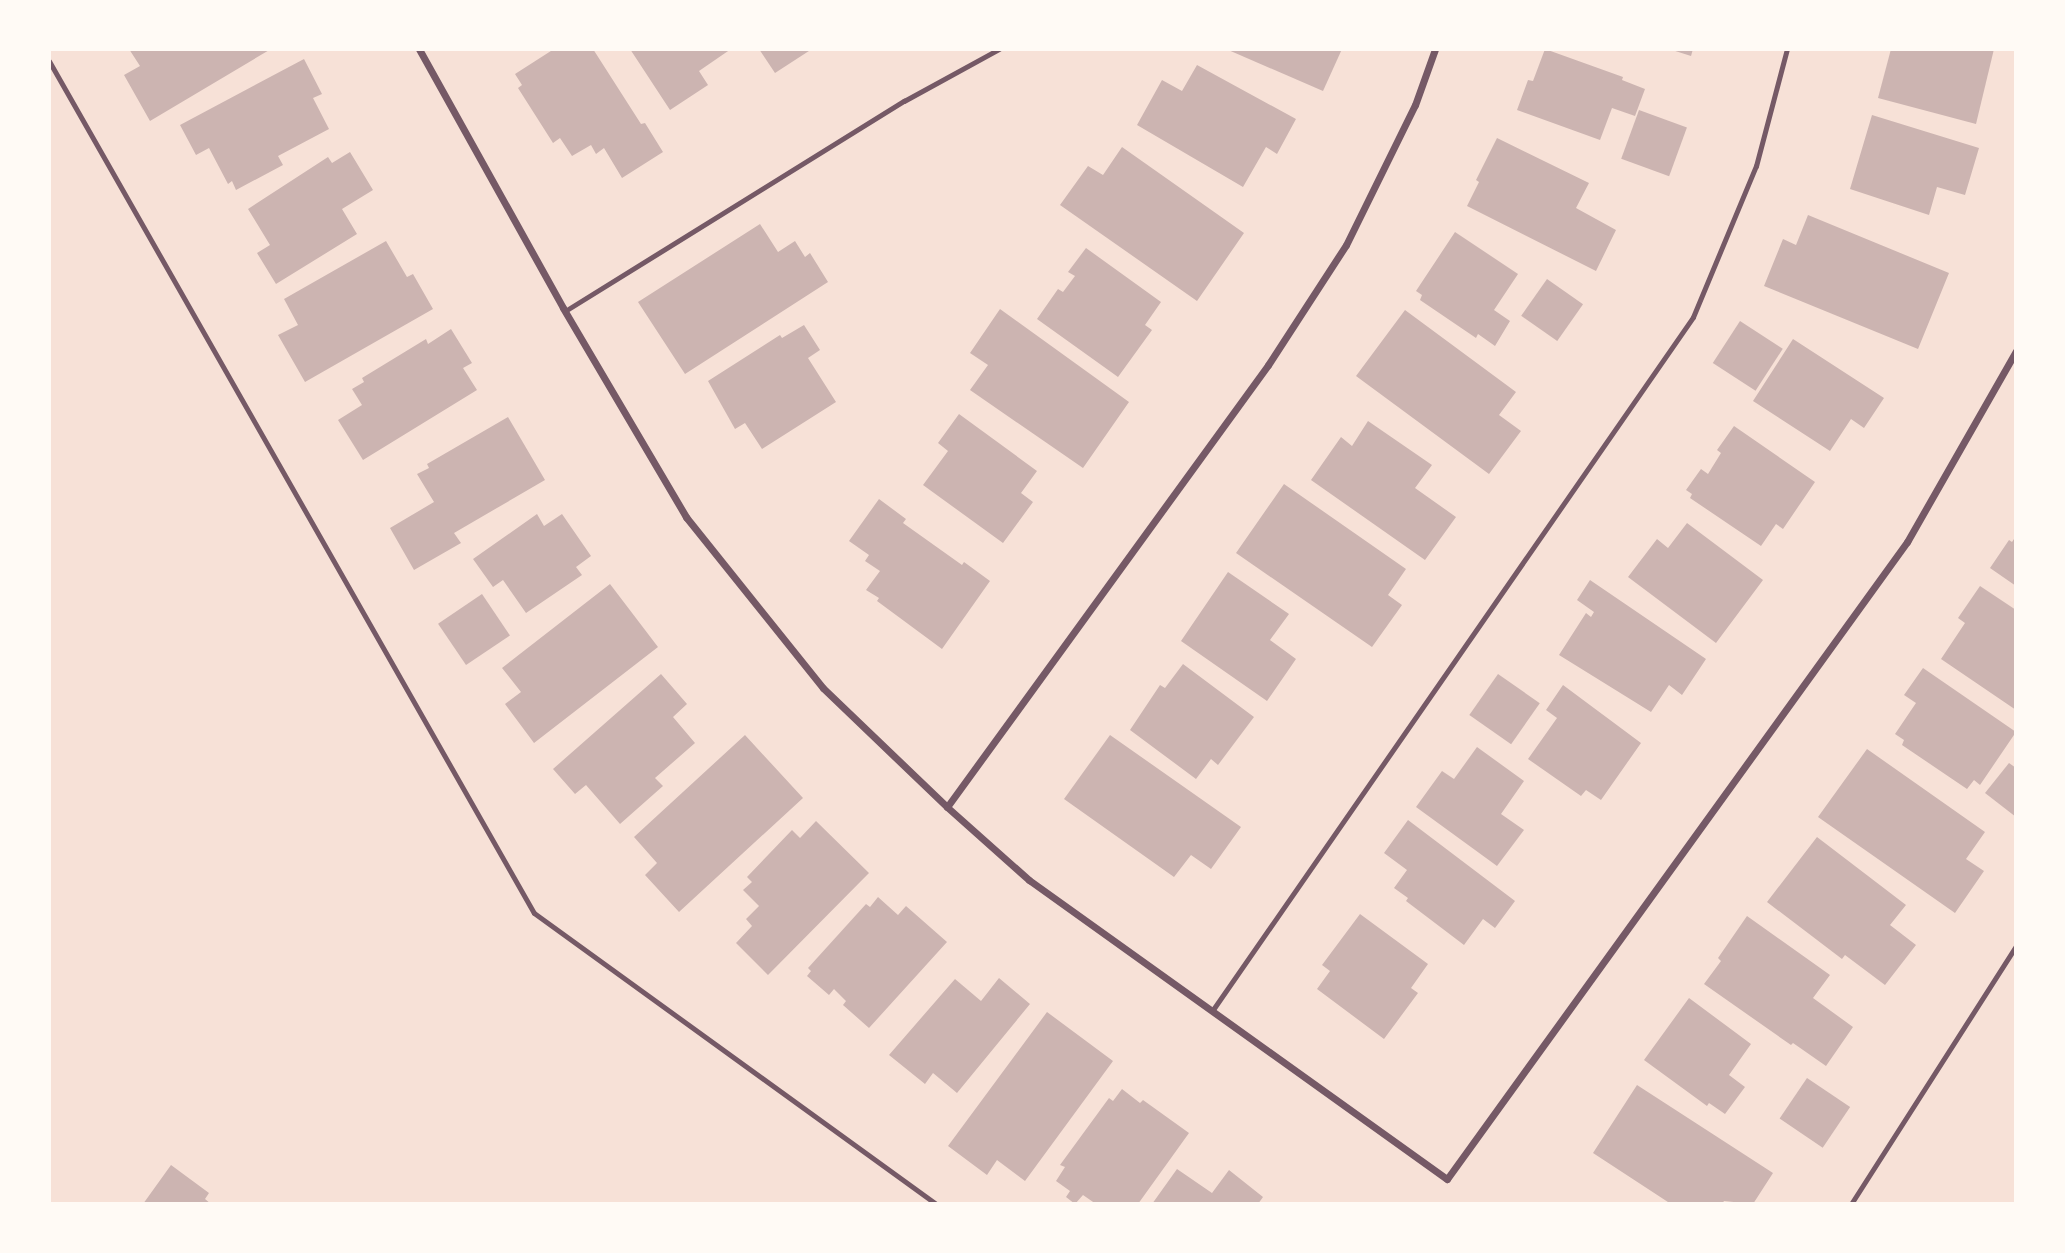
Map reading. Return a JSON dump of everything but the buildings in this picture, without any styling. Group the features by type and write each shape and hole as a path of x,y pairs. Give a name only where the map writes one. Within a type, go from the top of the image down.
{"street":[{"path":"419,49 565,311 686,517 823,688 947,807 1029,880 1447,1179 1907,542 2016,351"},
{"path":"947,807 1268,365 1346,245 1415,105 1435,49"}],"lane":[{"path":"565,311 904,101 999,49"},
{"path":"1212,1011 1693,317 1756,166 1787,49"},
{"path":"49,61 534,913 936,1204"},
{"path":"1851,1204 2016,946"}]}
